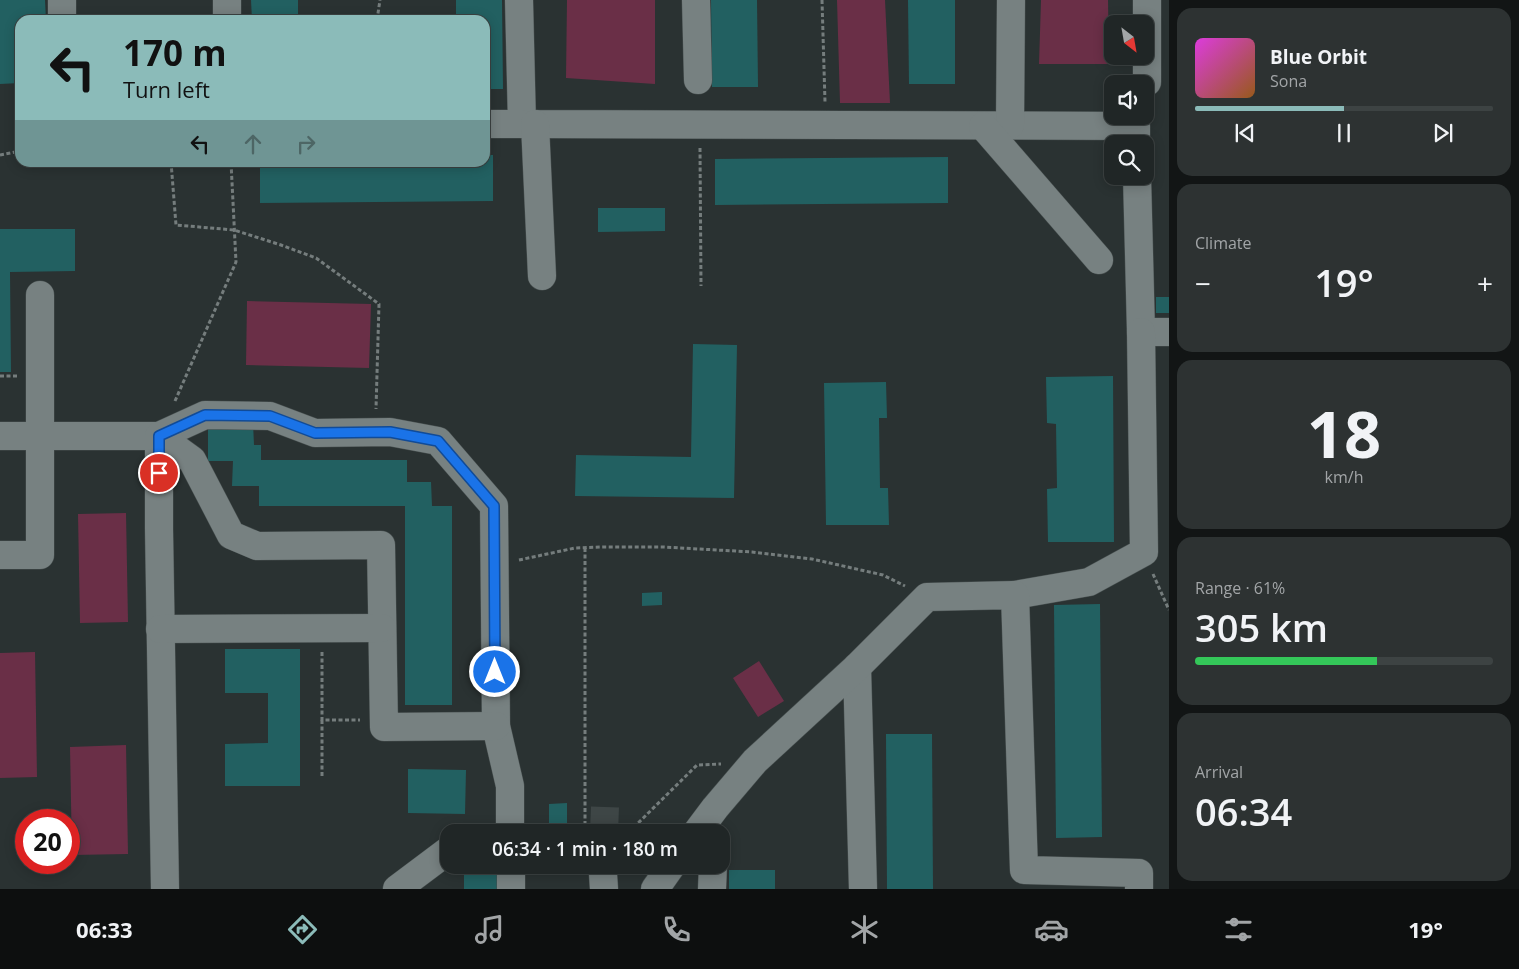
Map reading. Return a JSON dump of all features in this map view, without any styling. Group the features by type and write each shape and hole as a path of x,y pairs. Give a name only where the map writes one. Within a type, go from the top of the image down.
{"lane":[{"path":"62,0 62,15"},
{"path":"227,0 227,15"},
{"path":"519,0 542,276"},
{"path":"696,0 698,80"},
{"path":"1010,125 1011,0"},
{"path":"1147,0 1147,75"},
{"path":"490,124 1136,126 1136,135"},
{"path":"983,126 1099,260"},
{"path":"714,820 755,761 857,667 927,597 1015,595 1090,582 1144,552 1137,185"},
{"path":"0,556 40,556 40,294"},
{"path":"1141,332 1169,332"},
{"path":"0,436 159,436 205,415 270,416 315,433 390,432 438,441 494,506 496,726 510,786 510,824"},
{"path":"159,436 192,460 231,535 257,546 381,545 384,727 496,726"},
{"path":"159,436 160,629 165,889"},
{"path":"1015,595 1024,870 1139,873 1139,889"},
{"path":"160,629 382,628"},
{"path":"857,667 863,889"},
{"path":"397,889 440,857"},
{"path":"511,874 511,889"},
{"path":"655,889 666,874"},
{"path":"712,889 713,874"}],"path":[{"path":"378,15 380,0"},
{"path":"822,0 825,125"},
{"path":"700,125 701,286"},
{"path":"0,155 15,152"},
{"path":"171,167 176,225 234,230 281,244 316,258 379,304 375,432"},
{"path":"159,436 236,262 231,167"},
{"path":"494,565 585,548 664,547 752,552 812,559 883,575 927,597"},
{"path":"585,548 585,824"},
{"path":"1144,552 1169,610"},
{"path":"322,629 322,776"},
{"path":"322,720 365,720"},
{"path":"637,824 697,766 755,761"}],"shaded area":[{"path":"567,0 655,0 655,84 566,78"},
{"path":"837,0 885,0 890,103 840,103"},
{"path":"1041,0 1108,0 1108,15 1104,15 1104,64 1039,64"},
{"path":"247,301 371,304 369,368 246,365"},
{"path":"126,513 128,622 80,623 78,514"},
{"path":"35,652 37,777 0,778 0,653"},
{"path":"759,661 784,701 758,717 733,678"},
{"path":"126,745 128,854 80,855 80,809 71,809 70,747"}],"building":[{"path":"0,0 45,0 46,15 15,15 15,83 0,84"},
{"path":"251,0 298,0 298,15 252,15"},
{"path":"456,0 502,0 503,89 490,89 490,15 456,15"},
{"path":"711,0 757,0 758,87 712,87"},
{"path":"908,0 955,0 955,84 909,84"},
{"path":"490,155 493,155 493,201 260,203 260,167 490,167"},
{"path":"948,157 948,203 715,205 715,159"},
{"path":"598,208 665,208 665,231 598,232"},
{"path":"0,229 75,229 75,271 10,272 11,372 0,372"},
{"path":"1156,297 1169,297 1169,313 1156,313"},
{"path":"693,344 737,345 734,498 575,496 576,455 691,457"},
{"path":"1113,376 1114,542 1048,542 1047,489 1057,488 1056,424 1047,423 1046,377"},
{"path":"886,382 887,418 879,418 880,488 888,488 889,525 826,525 824,383"},
{"path":"208,423 253,423 254,445 261,445 261,460 407,460 407,482 431,482 432,506 452,506 452,705 405,705 405,506 259,506 259,486 232,486 233,461 208,461"},
{"path":"662,592 662,605 642,606 642,593"},
{"path":"1100,604 1102,837 1056,838 1054,605"},
{"path":"225,649 300,649 300,786 225,786 225,744 268,743 268,693 225,693"},
{"path":"886,734 932,734 933,889 887,889"},
{"path":"408,769 466,770 465,814 408,813"},
{"path":"567,803 567,824 549,824 549,804"},
{"path":"730,870 775,870 775,889 729,889"},
{"path":"464,874 501,874 501,889 464,889"}],"tunnel":[{"path":"604,824 605,807"}],"route":[{"path":"159,473 159,436 205,415 270,416 315,433 390,432 438,441 494,506 495,672"}]}
